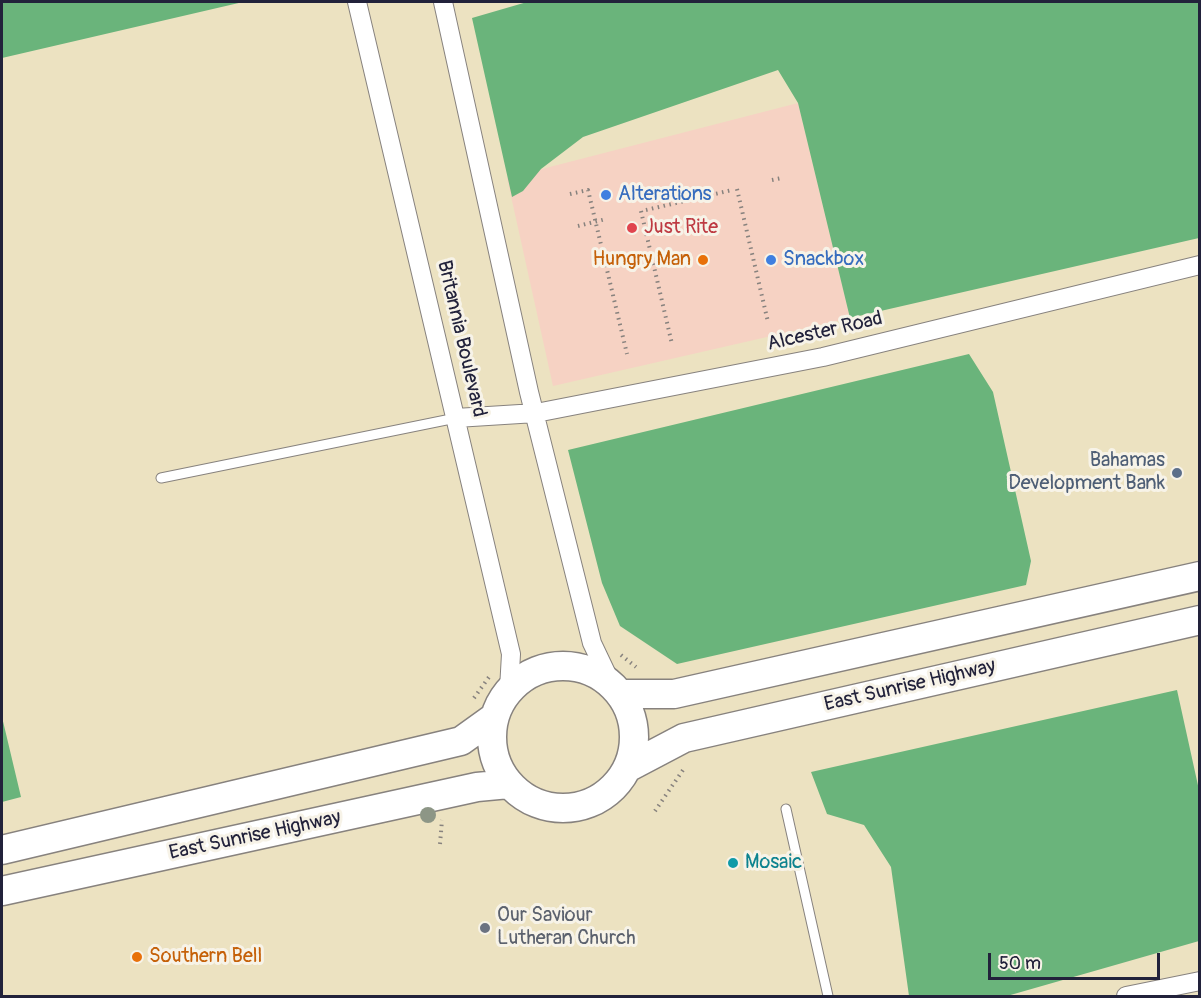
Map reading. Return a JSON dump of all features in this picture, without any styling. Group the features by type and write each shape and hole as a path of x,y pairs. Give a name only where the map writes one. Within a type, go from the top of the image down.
{"main road":[{"path":"616,688 632,717 634,743 627,768 607,792 579,806 547,806 526,798 509,784 496,764 491,741 493,718 509,689 540,668 578,666 616,688 674,694 1200,576"},
{"name":"East Sunrise Highway","path":"627,768 684,738 1200,620"},
{"path":"2,850 461,741 493,718"},
{"name":"East Sunrise Highway","path":"2,891 477,787 509,784"}],"street":[{"name":"Britannia Boulevard","path":"357,2 511,654 509,689"},
{"path":"442,2 536,413 592,643 616,688"},
{"name":"Alcester Road","path":"456,418 536,413 823,357 1200,265"},
{"path":"1126,996 1200,981"}],"lane":[{"path":"161,478 456,418"},
{"path":"786,809 828,996"}],"path":[{"path":"772,180 782,178"},
{"path":"672,344 643,210 734,189 768,322"},
{"path":"570,194 588,190 627,354"},
{"path":"578,226 606,219"}],"shaded area":[{"path":"798,103 850,318 553,386 507,178"}],"green space":[{"path":"2,2 243,2 2,58"},
{"path":"527,2 1199,2 1199,238 850,318 798,103 778,70 583,137 541,169 523,191 512,197 472,18"},
{"path":"969,354 993,392 1031,561 1026,585 677,664 620,626 602,583 568,450"},
{"path":"1177,690 1199,790 1199,941 1007,996 909,996 891,867 864,825 827,814 811,772"},
{"path":"2,717 21,797 2,802"}],"place":[{"name":"Alterations","path":"606,195"},
{"name":"Just Rite","path":"632,228"},
{"name":"Hungry Man","path":"703,260"},
{"name":"Snackbox","path":"771,260"},
{"name":"Bahamas Development Bank","path":"1177,473"},
{"name":"Mosaic","path":"733,863"},
{"name":"Our Saviour Lutheran Church","path":"485,928"},
{"name":"Southern Bell","path":"137,957"}]}
